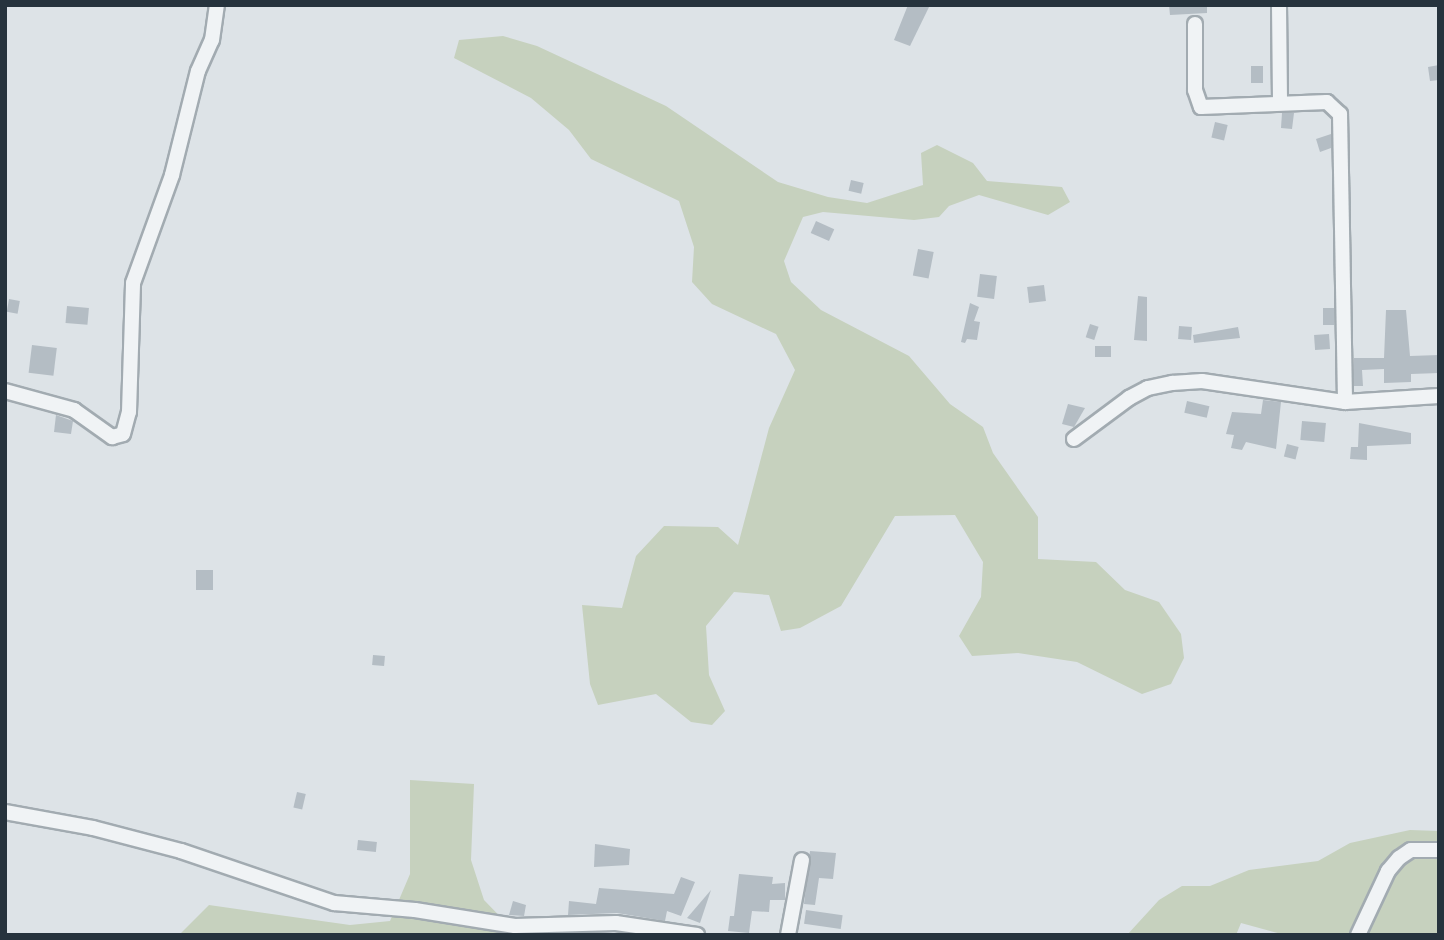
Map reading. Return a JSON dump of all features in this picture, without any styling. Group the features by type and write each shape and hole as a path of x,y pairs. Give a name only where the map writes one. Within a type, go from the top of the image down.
{"street":[{"path":"5,391 74,410 112,438 124,433 129,412 133,283 172,175 198,72 212,40 217,5"},
{"path":"1279,5 1280,103"},
{"path":"1195,24 1195,90 1202,107 1327,102 1340,114 1345,402"},
{"path":"1073,439 1148,387 1172,383 1202,381 1345,402 1439,396"},
{"path":"5,812 93,828 181,851 334,903 415,909 515,926 616,923 697,935"},
{"path":"1358,935 1388,871 1399,858 1411,850 1439,850"},
{"path":"788,935 802,860"}],"green space":[{"path":"503,36 537,46 666,106 778,182 828,197 867,203 923,185 921,153 937,145 973,163 987,181 1062,187 1070,202 1048,215 979,195 949,206 939,217 914,220 823,212 803,217 784,261 791,282 821,310 909,356 950,404 983,427 993,453 1038,517 1038,559 1096,562 1125,590 1159,602 1181,634 1184,658 1171,684 1142,694 1077,662 1018,653 972,656 959,636 981,597 983,562 955,515 895,516 841,606 800,628 781,631 769,595 734,592 706,626 709,675 725,711 712,725 691,722 656,694 598,705 590,684 582,605 622,608 636,556 664,526 718,527 738,545 769,428 795,370 776,334 712,304 692,282 694,247 679,201 591,159 569,130 531,98 454,58 459,40"},
{"path":"410,780 474,784 471,860 484,900 518,935 179,935 209,905 350,925 390,921 410,874"},
{"path":"1410,830 1439,831 1439,935 1285,935 1241,923 1236,935 1127,935 1159,900 1182,886 1210,886 1249,870 1318,861 1350,843"}],"building":[{"path":"908,5 930,5 910,46 894,40"},
{"path":"1169,5 1207,5 1207,13 1170,15"},
{"path":"1439,65 1439,80 1430,81 1428,67"},
{"path":"1251,66 1263,66 1263,83 1251,83"},
{"path":"1282,113 1294,113 1292,129 1281,128"},
{"path":"1215,122 1228,125 1224,141 1211,138"},
{"path":"1331,134 1331,148 1320,152 1316,139"},
{"path":"851,180 864,183 861,194 849,191"},
{"path":"816,221 834,229 829,241 811,233"},
{"path":"918,249 934,252 929,279 913,276"},
{"path":"980,274 997,276 994,299 977,297"},
{"path":"1044,285 1046,301 1029,303 1027,287"},
{"path":"1138,296 1147,297 1147,341 1134,340"},
{"path":"9,299 20,301 18,314 7,312"},
{"path":"970,303 979,307 974,321 980,322 977,340 967,339 965,343 961,342"},
{"path":"67,306 89,308 87,325 66,323"},
{"path":"1323,308 1334,308 1334,325 1323,325"},
{"path":"1386,310 1406,310 1410,356 1439,355 1439,373 1411,374 1411,382 1384,383 1384,369 1362,370 1363,386 1354,386 1354,358 1384,358"},
{"path":"1090,324 1099,327 1094,340 1086,337"},
{"path":"1179,326 1192,327 1191,340 1178,339"},
{"path":"1238,327 1240,338 1194,343 1193,335"},
{"path":"1329,334 1330,349 1315,350 1314,335"},
{"path":"32,345 57,348 53,376 29,373"},
{"path":"1095,346 1111,346 1111,357 1095,357"},
{"path":"1263,400 1281,402 1276,449 1246,442 1242,450 1231,448 1234,435 1226,434 1232,412 1261,414"},
{"path":"1187,401 1209,406 1207,418 1184,413"},
{"path":"1068,404 1085,408 1074,427 1062,424"},
{"path":"56,415 73,421 71,434 54,432"},
{"path":"1302,421 1326,423 1324,442 1300,440"},
{"path":"1359,423 1411,433 1411,444 1367,446 1367,460 1350,459 1351,447 1358,447"},
{"path":"1287,444 1299,447 1295,460 1284,457"},
{"path":"196,570 213,570 213,590 196,590"},
{"path":"373,655 385,656 384,666 372,665"},
{"path":"297,792 306,794 302,810 293,808"},
{"path":"358,840 377,842 376,852 357,850"},
{"path":"595,844 630,849 629,865 594,867"},
{"path":"810,851 836,853 833,879 819,878 815,905 804,904"},
{"path":"739,874 773,877 772,884 785,883 785,900 770,900 769,912 752,911 749,933 728,931 730,916 734,916"},
{"path":"681,877 695,882 681,916 667,911 665,921 617,913 568,915 569,901 596,904 599,888 674,894"},
{"path":"711,890 700,923 687,918"},
{"path":"513,901 526,905 524,916 509,915"},
{"path":"806,910 843,915 841,929 804,924"}]}
